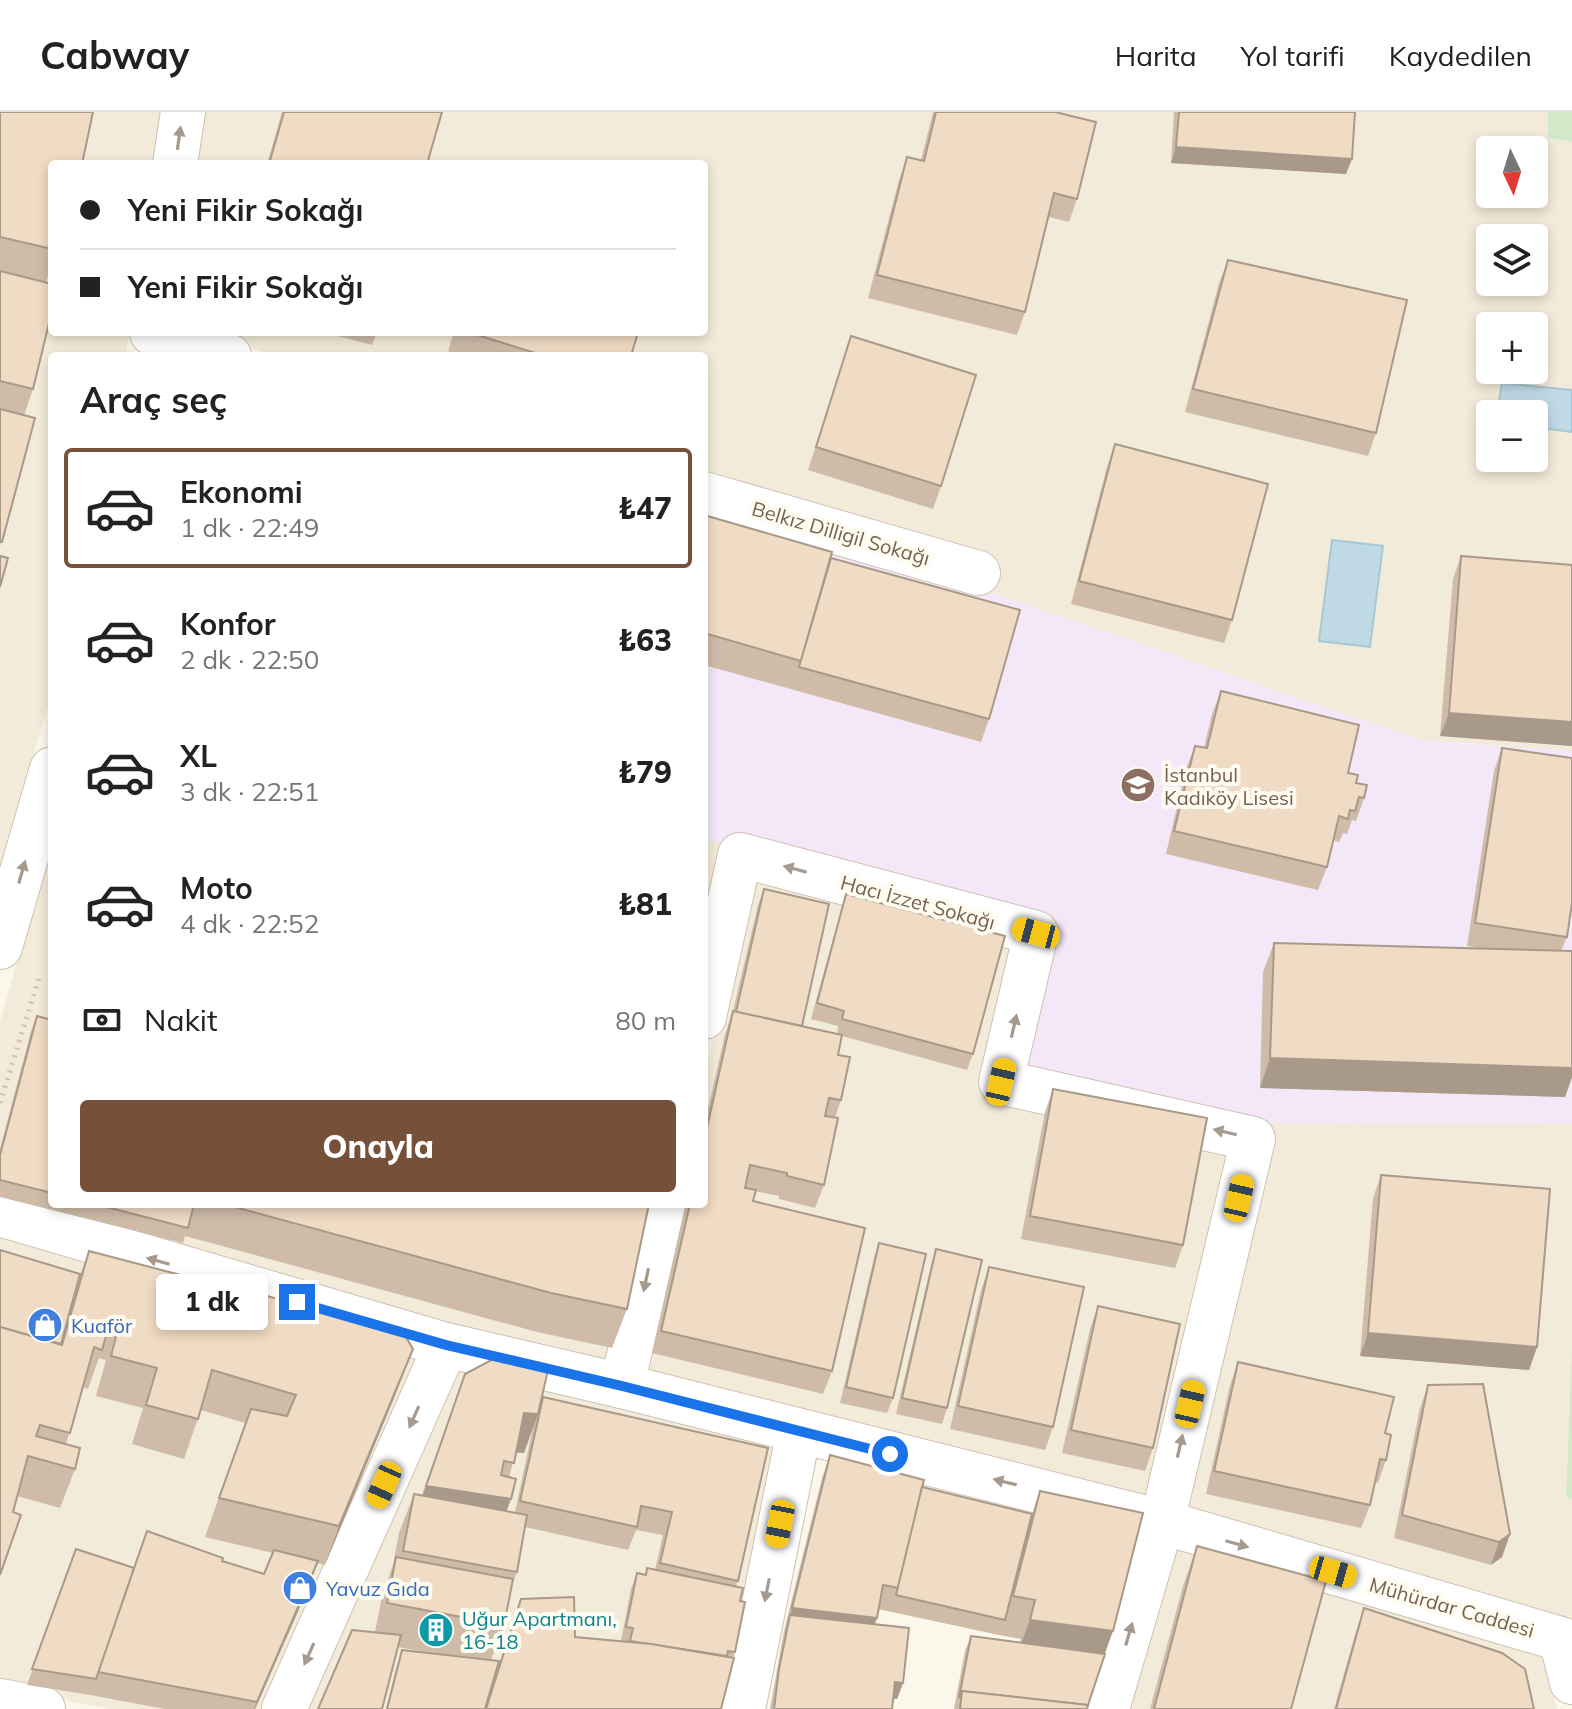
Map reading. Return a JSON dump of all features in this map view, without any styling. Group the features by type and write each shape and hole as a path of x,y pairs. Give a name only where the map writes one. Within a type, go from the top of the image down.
{"street":[{"path":"176,160 183,112"},
{"path":"150,340 209,352"},
{"name":"Belkız Dilligil Sokağı","path":"708,495 978,573"},
{"path":"0,947 48,783"},
{"name":"Hacı İzzet Sokağı","path":"708,999 740,855 1036,933 1001,1082 1253,1139 1162,1522"},
{"path":"622,1386 662,1208"},
{"name":"Mühürdar Caddesi","path":"0,1214 446,1345 622,1386 1162,1522 1561,1639 1572,1682"},
{"path":"284,1709 446,1345"},
{"path":"743,1709 799,1431"},
{"path":"1107,1709 1162,1522"},
{"path":"0,1701 43,1709"}],"path":[{"path":"0,1103 42,967"}],"shaded area":[{"path":"0,112 161,112 155,160 48,160 48,336 129,336 126,352 48,352 48,706 0,868"},
{"path":"203,112 1548,112 1548,136 1476,136 1476,208 1548,208 1548,138 1572,142 1572,751 1420,740 975,587 708,481 708,352 264,352 208,336 708,336 708,160 197,160"},
{"name":"İstanbul Kadıköy Lisesi","path":"708,502 975,587 1420,740 1572,751 1572,1124 1253,1123 1016,1072 1050,934 708,839"},
{"path":"708,839 728,844 708,936"},
{"path":"48,856 48,1208 648,1208 613,1369 0,1200 0,1021"},
{"path":"750,873 1020,942 1236,1148 1153,1506 638,1378 676,1208 708,1208 708,1062"},
{"path":"1253,1123 1572,1124 1572,1344 1566,1496 1572,1499 1572,1639 1178,1513"},
{"path":"0,1228 427,1355 272,1709 109,1709 0,1688"},
{"path":"454,1360 784,1441 730,1709 299,1709"},
{"path":"1171,1538 1541,1647 1557,1709 1121,1709"}],"green space":[{"path":"1548,112 1572,112 1572,142 1548,136"},
{"path":"1572,1344 1572,1499 1566,1496"}],"water":[{"path":"1502,384 1572,390 1572,432 1548,429 1548,400 1499,400"},
{"path":"1332,540 1383,546 1370,647 1319,641"}],"building":[{"path":"0,112 93,112 83,160 48,160 48,248 0,237"},
{"path":"284,112 442,112 428,160 270,160"},
{"path":"936,112 1055,112 1096,122 1077,199 1054,193 1025,312 877,275 907,157 924,161"},
{"path":"1179,112 1355,112 1352,159 1176,147"},
{"path":"1228,260 1407,300 1376,433 1193,389"},
{"path":"0,271 48,283 48,327 33,389 0,381"},
{"path":"481,336 637,336 632,352 532,352"},
{"path":"851,336 976,375 941,486 816,447"},
{"path":"0,409 35,418 2,542 0,542"},
{"path":"1115,444 1268,484 1232,620 1079,581"},
{"path":"708,516 832,552 801,661 708,634"},
{"path":"0,556 8,558 0,587"},
{"path":"1461,556 1572,565 1572,722 1449,713"},
{"path":"831,558 1020,610 989,719 799,667"},
{"path":"1221,691 1359,725 1348,773 1358,775 1356,783 1367,785 1364,798 1359,797 1355,811 1350,810 1348,819 1339,816 1327,867 1174,831 1195,746 1207,748"},
{"path":"1502,748 1572,758 1572,903 1567,937 1475,923"},
{"path":"764,889 829,904 802,1026 736,1012"},
{"path":"846,894 1005,936 973,1054 842,1019 844,1011 817,1003"},
{"path":"1274,943 1572,951 1572,1068 1270,1058"},
{"path":"733,1011 842,1035 838,1055 850,1057 841,1100 829,1098 825,1116 838,1118 824,1185 750,1165 745,1188 756,1190 753,1201 865,1228 832,1371 661,1331 689,1208 708,1208 708,1123"},
{"path":"37,1016 48,1019 48,1192 0,1180 0,1155"},
{"path":"1053,1089 1207,1118 1183,1245 1030,1216"},
{"path":"1381,1175 1550,1189 1537,1347 1368,1333"},
{"path":"110,1208 193,1208 188,1228"},
{"path":"239,1208 648,1208 627,1309 551,1293"},
{"path":"879,1243 926,1254 893,1398 846,1387"},
{"path":"936,1249 982,1260 947,1408 902,1398"},
{"path":"0,1250 80,1274 61,1344 0,1327"},
{"path":"89,1251 234,1289 234,1298 237,1287 321,1312 402,1330 413,1349 339,1526 219,1498 251,1409 287,1416 296,1395 212,1370 198,1419 146,1405 157,1368 111,1356 120,1321 111,1319 102,1350 94,1347 70,1433 40,1425 36,1436 80,1448 75,1469 28,1456 13,1512 21,1515 0,1575 0,1327 62,1345"},
{"path":"989,1267 1084,1287 1053,1427 958,1406"},
{"path":"1098,1306 1180,1324 1153,1448 1071,1430"},
{"path":"497,1357 548,1370 538,1414 524,1413 514,1463 504,1461 501,1475 516,1479 511,1499 426,1486 465,1374"},
{"path":"1238,1362 1394,1397 1385,1433 1391,1435 1386,1460 1380,1459 1370,1505 1214,1471"},
{"path":"1483,1384 1510,1534 1499,1542 1402,1515 1428,1385"},
{"path":"543,1397 768,1448 738,1581 660,1563 672,1512 641,1506 637,1527 520,1501"},
{"path":"830,1455 924,1480 899,1588 883,1585 877,1618 792,1608"},
{"path":"922,1487 1032,1514 1005,1620 896,1595"},
{"path":"1040,1491 1143,1513 1113,1631 1030,1620 1035,1600 1013,1596"},
{"path":"414,1494 527,1515 517,1572 403,1551"},
{"path":"147,1531 264,1574 274,1550 318,1561 257,1702 98,1672"},
{"path":"1197,1546 1326,1581 1291,1709 1154,1709"},
{"path":"76,1549 134,1568 96,1679 32,1669"},
{"path":"396,1557 513,1579 504,1625 387,1603"},
{"path":"647,1568 743,1588 740,1601 745,1602 735,1652 728,1651 727,1656 630,1641 633,1628 626,1627 637,1573 646,1575"},
{"path":"574,1597 575,1637 651,1644 734,1658 721,1709 486,1709 521,1599"},
{"path":"1364,1608 1502,1653 1525,1669 1534,1709 1336,1709"},
{"path":"790,1615 909,1628 903,1683 895,1682 892,1709 774,1709"},
{"path":"352,1630 401,1635 382,1709 318,1709"},
{"path":"971,1636 1105,1654 1088,1705 962,1691 959,1698"},
{"path":"402,1650 499,1661 485,1709 387,1709"},
{"path":"962,1691 1088,1705 1087,1709 960,1709"}],"place":[{"name":"İstanbul Kadıköy Lisesi","path":"1138,785"},
{"name":"Kuaför","path":"45,1325"},
{"name":"Yavuz Gıda","path":"300,1588"},
{"name":"Uğur Apartmanı, 16-18","path":"436,1630"}],"route":[{"path":"297,1302 446,1345 890,1454"}]}
